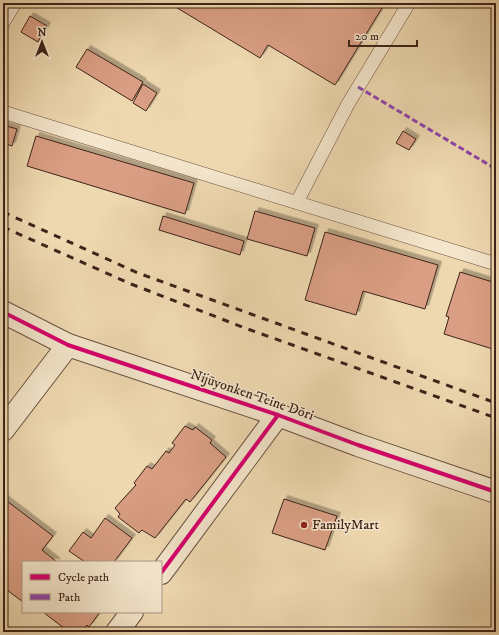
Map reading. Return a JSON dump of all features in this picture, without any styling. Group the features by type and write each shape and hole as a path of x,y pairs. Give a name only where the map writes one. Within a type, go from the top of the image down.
{"street":[{"name":"Nijūyonken Teine Dōri","path":"3,312 68,345 278,415 358,445 496,492"},
{"path":"3,430 68,345"},
{"path":"162,572 278,415"},
{"path":"117,632 131,613"}],"lane":[{"path":"3,23 15,3"},
{"path":"297,202 348,104 409,3"},
{"path":"3,112 496,264"}],"green space":[{"path":"3,348 7,351 6,382 3,387"}],"building":[{"path":"169,3 385,3 335,85 268,45 260,58"},
{"path":"30,16 47,26 38,42 21,32"},
{"path":"87,49 143,82 132,101 76,67"},
{"path":"143,84 157,93 146,111 133,103"},
{"path":"3,125 17,129 12,146 3,143"},
{"path":"403,131 416,139 409,150 396,143"},
{"path":"36,136 194,183 185,214 27,166"},
{"path":"255,211 315,228 307,256 247,239"},
{"path":"163,216 244,241 240,255 159,230"},
{"path":"325,232 438,265 425,309 363,291 356,315 305,300"},
{"path":"460,272 496,283 496,350 444,334 449,317 446,316"},
{"path":"185,426 193,430 195,427 212,440 210,443 226,457 190,502 186,499 155,538 142,530 139,533 118,517 120,514 115,508 136,485 134,483 147,466 152,469 166,451 169,453 175,445 172,443"},
{"path":"3,498 53,536 42,550 56,561 22,561 22,601 3,587"},
{"name":"FamilyMart","path":"284,499 337,516 325,550 272,533"},
{"path":"105,518 132,538 115,561 84,561 69,551 83,532 91,538"},
{"path":"44,613 99,613 89,627 87,625 81,632 69,632"}],"railway":[{"path":"3,212 138,273 496,403"},
{"path":"3,227 131,284 245,328 496,418"}],"marked path":[{"path":"358,87 496,169"}],"cycle path":[{"path":"3,312 68,345 278,415 358,445 496,492"},
{"path":"162,572 278,415"}],"place":[{"name":"FamilyMart","path":"304,525"}]}
